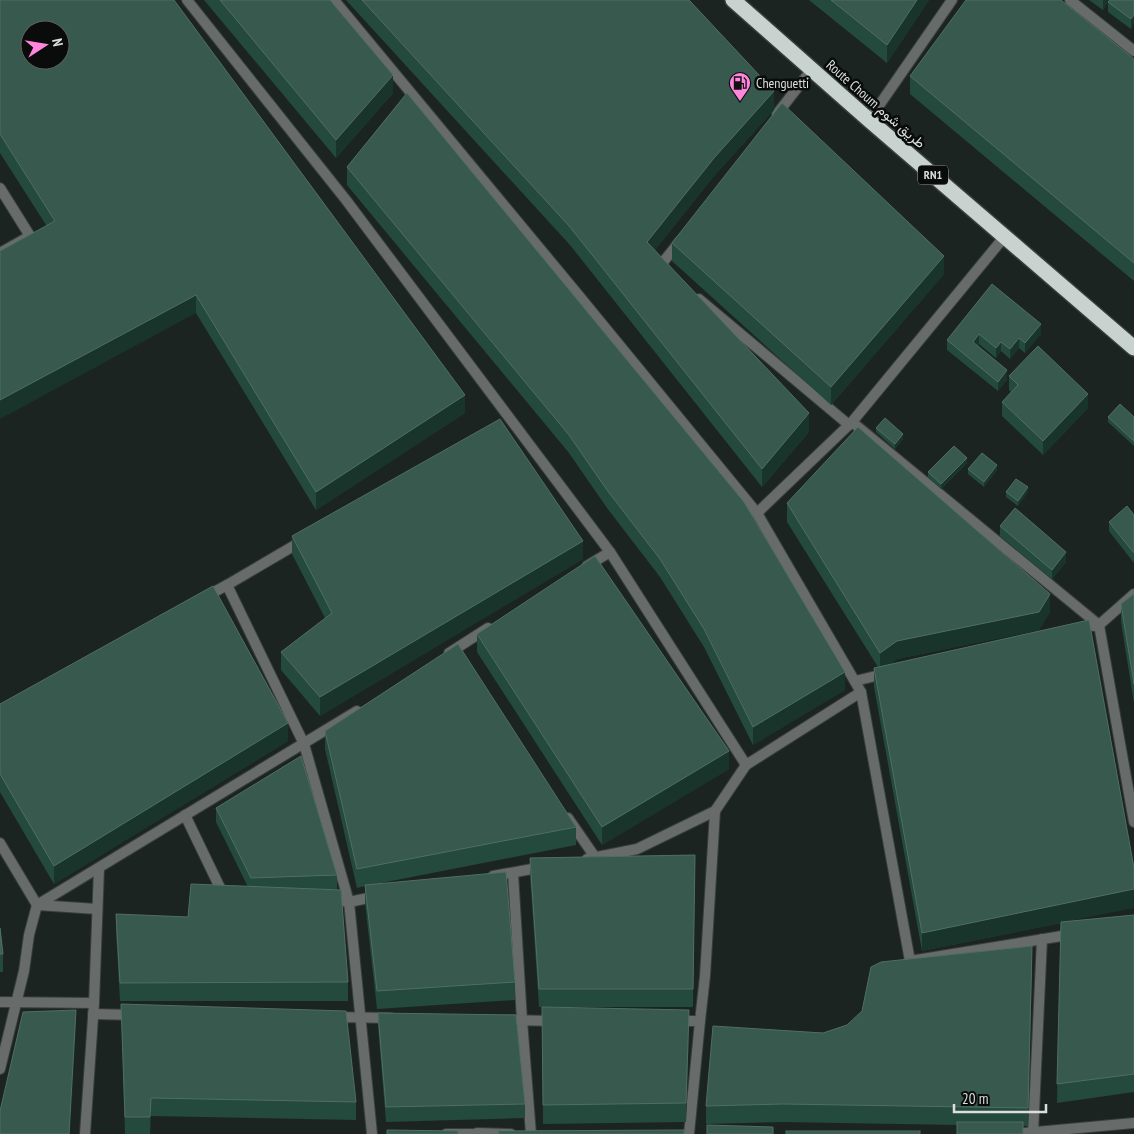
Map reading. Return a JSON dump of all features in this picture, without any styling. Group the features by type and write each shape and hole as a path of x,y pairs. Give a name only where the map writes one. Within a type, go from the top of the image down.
{"highway":[{"name":"Route Choum طريق شوم","path":"734,0 869,120 1134,348"}],"street":[{"path":"187,0 346,200 507,423 610,552 746,765"},
{"path":"334,0 757,514 862,692 910,961 1088,932"},
{"path":"869,120 952,0"},
{"path":"1070,0 1134,51"},
{"path":"769,124 812,69"},
{"path":"0,188 30,236 0,253"},
{"path":"675,279 660,266 684,235"},
{"path":"757,514 850,424 1005,236"},
{"path":"690,292 1099,625 1134,822"},
{"path":"192,604 308,538"},
{"path":"577,572 610,552"},
{"path":"227,585 304,744 349,902 372,1134"},
{"path":"1080,629 1099,625 1134,594"},
{"path":"439,659 458,653 496,624"},
{"path":"855,681 902,670"},
{"path":"689,1134 706,976 716,811 746,765 862,692"},
{"path":"0,1069 24,971 29,935 37,905 304,744 365,705"},
{"path":"562,809 594,857"},
{"path":"575,861 637,849 716,811"},
{"path":"185,815 224,896 234,897"},
{"path":"0,843 37,905"},
{"path":"484,877 556,864"},
{"path":"85,1134 94,1003 99,868"},
{"path":"513,873 522,1020 532,1134"},
{"path":"330,901 349,902 387,894"},
{"path":"37,905 97,909"},
{"path":"1033,1133 1042,939"},
{"path":"0,1002 94,1003"},
{"path":"93,1014 143,1015"},
{"path":"321,1017 398,1018"},
{"path":"494,1020 562,1020"},
{"path":"670,1021 700,1021"},
{"path":"1014,1134 1134,1123"},
{"path":"439,1134 541,1134"}],"building":[{"path":"0,0 174,0 465,395 316,492 196,295 0,400 0,251 55,221 0,134"},
{"path":"220,0 330,0 393,75 336,140"},
{"path":"362,0 689,0 774,91 714,158 647,242 809,413 762,469 570,227"},
{"path":"831,0 917,0 887,45"},
{"path":"966,0 1061,0 1134,59 1134,263 910,76"},
{"path":"1110,0 1134,0 1134,15 1131,19 1108,2"},
{"path":"407,93 744,502 845,672 753,727 704,629 660,559 607,490 569,435 347,167"},
{"path":"782,103 944,256 831,387 672,243"},
{"path":"992,284 1041,324 1025,343 1019,338 1010,349 1001,342 996,348 979,334 973,342 1007,370 998,382 947,340"},
{"path":"1038,346 1088,394 1043,441 1002,402 1018,385 1009,376"},
{"path":"1120,404 1134,417 1134,441 1108,417"},
{"path":"885,418 903,434 895,444 876,428"},
{"path":"500,419 583,541 320,697 281,652 332,613 292,536"},
{"path":"858,427 1050,594 1039,612 897,641 880,653 787,503"},
{"path":"954,446 967,458 941,484 928,472"},
{"path":"982,453 997,465 984,482 968,469"},
{"path":"1016,479 1028,487 1018,501 1006,492"},
{"path":"1127,506 1134,515 1134,553 1109,522"},
{"path":"1015,508 1066,552 1052,570 1000,526"},
{"path":"595,556 729,751 602,827 477,634"},
{"path":"213,586 288,723 54,866 0,774 0,704"},
{"path":"1134,594 1134,684 1121,604"},
{"path":"1089,620 1134,868 1134,889 922,933 874,668"},
{"path":"458,644 576,827 357,869 325,731"},
{"path":"301,756 337,875 251,878 216,808"},
{"path":"695,855 693,989 539,989 530,858"},
{"path":"506,872 515,982 377,991 365,885"},
{"path":"191,884 341,890 348,982 120,983 116,914 188,917"},
{"path":"1134,915 1134,1074 1057,1084 1061,922"},
{"path":"0,928 3,954 0,954"},
{"path":"1032,946 1028,1108 783,1104 706,1106 713,1026 823,1033 847,1025 862,1011 871,967 881,962"},
{"path":"121,1004 346,1011 356,1102 151,1098 150,1117 125,1117"},
{"path":"542,1007 689,1010 686,1103 543,1105"},
{"path":"76,1010 69,1134 0,1134 0,1111 23,1012"},
{"path":"378,1013 516,1015 525,1104 386,1107"},
{"path":"957,1122 1023,1122 1023,1134 957,1134"},
{"path":"707,1125 773,1127 773,1134 707,1134"},
{"path":"387,1130 458,1131 458,1134 387,1134"},
{"path":"684,1130 684,1134 499,1134 498,1131"},
{"path":"786,1131 920,1131 920,1134 786,1134"}],"place":[{"name":"Chenguetti","path":"740,102"}]}
